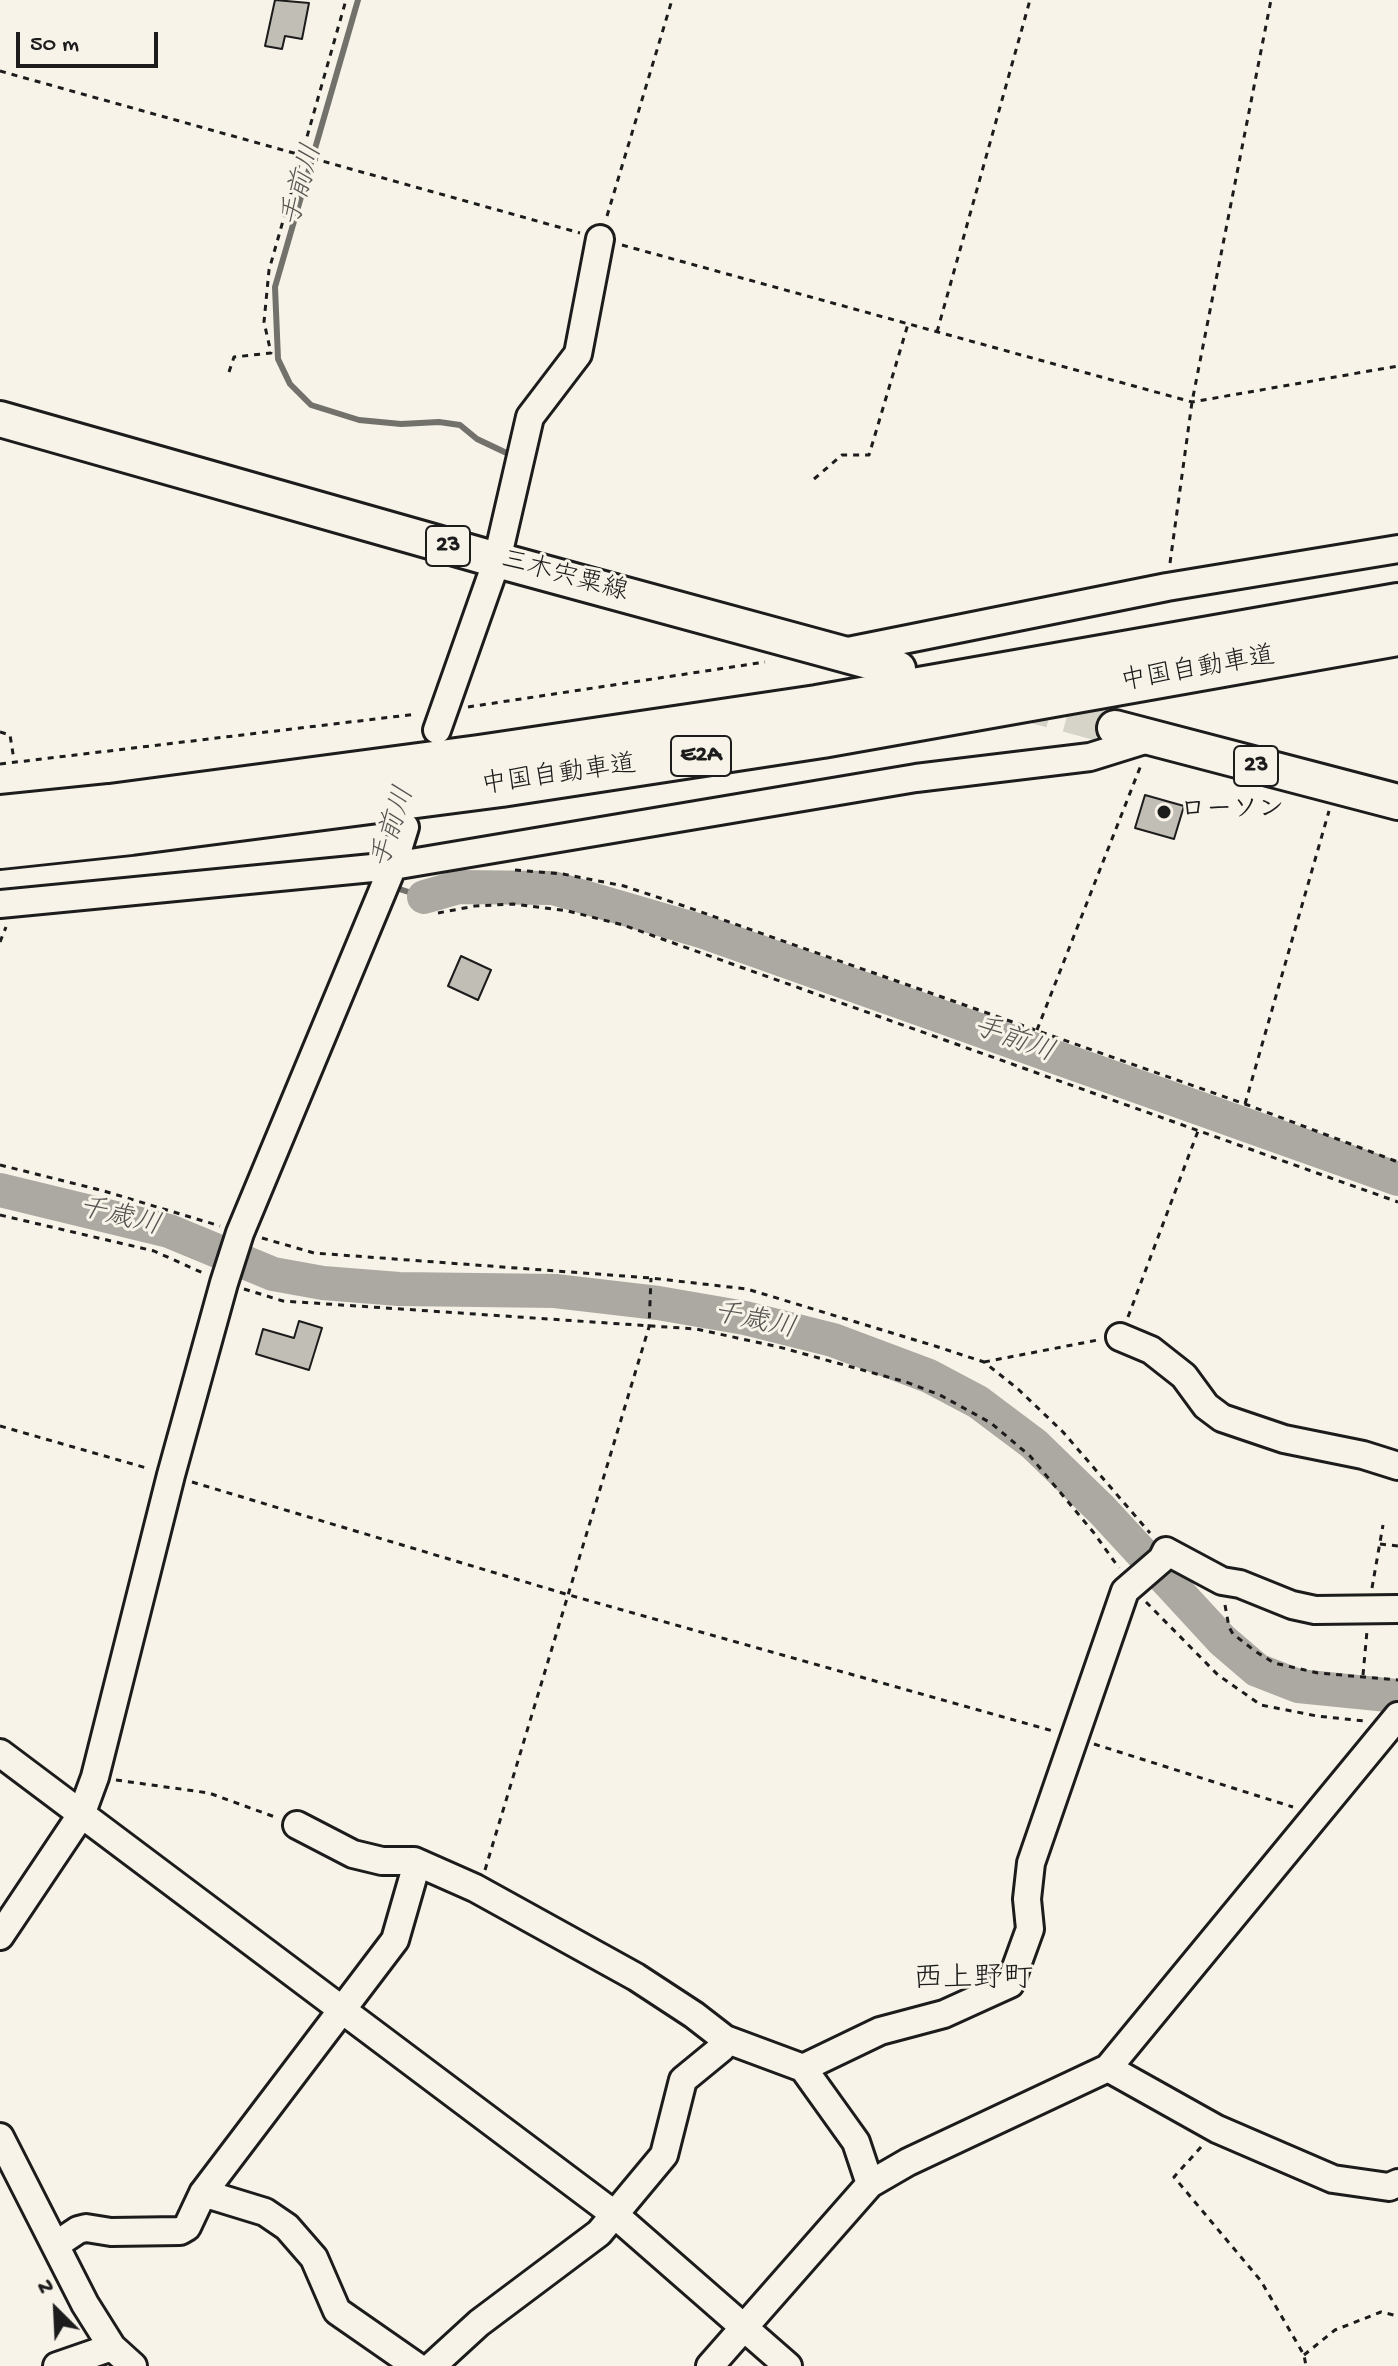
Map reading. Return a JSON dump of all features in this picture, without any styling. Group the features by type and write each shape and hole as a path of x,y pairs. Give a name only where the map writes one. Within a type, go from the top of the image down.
{"highway":[{"name":"中国自動車道","path":"0,816 479,756 802,708 1398,604"},
{"name":"中国自動車道","path":"0,848 501,786 837,735 1398,635"}],"main road":[{"name":"三木宍粟線","path":"0,419 497,560 898,669"},
{"name":"23","path":"1115,728 1398,802"}],"street":[{"path":"437,730 497,560 530,417 578,354 600,239"},
{"path":"839,653 1167,587 1398,549"},
{"path":"0,904 393,866 916,778 1090,757 1151,738"},
{"path":"0,1936 81,1815 95,1777 171,1475 225,1279 239,1237 393,866 405,827"},
{"path":"1120,1337 1151,1350 1184,1376 1206,1406 1222,1418 1284,1439 1363,1455 1398,1466"},
{"path":"803,2068 880,2031 944,2014 1010,1984 1030,1929 1027,1899 1031,1863 1125,1591 1164,1555 1222,1581 1240,1584 1292,1605 1315,1610 1398,1609"},
{"path":"710,2366 870,2184 908,2162 1108,2068 1396,1719"},
{"path":"0,1753 614,2214 788,2366"},
{"path":"297,1825 353,1854 382,1861 414,1861 475,1888 636,1977 725,2039 803,2068 856,2142 870,2184"},
{"path":"57,2244 86,2228 111,2232 180,2231 187,2227 203,2193 395,1940 414,1874 414,1861"},
{"path":"432,2366 479,2323 599,2233 664,2155 683,2080 722,2048 725,2039"},
{"path":"1108,2068 1217,2129 1333,2179 1389,2187 1398,2183"},
{"path":"0,2137 85,2304 112,2347 133,2366"},
{"path":"203,2193 265,2212 287,2227 314,2258 337,2311 416,2366"},
{"path":"73,2364 112,2347"}],"path":[{"path":"229,372 234,357 271,353 264,322 269,270 346,0"},
{"path":"600,239 672,0"},
{"path":"937,332 1030,0"},
{"path":"1167,587 1192,402 1271,0"},
{"path":"0,71 1192,402 1398,366"},
{"path":"814,479 842,455 869,455 908,324"},
{"path":"0,732 10,735 14,762"},
{"path":"1037,1030 1151,738"},
{"path":"1245,1104 1334,787"},
{"path":"508,869 563,874 624,886 1245,1104 1398,1162"},
{"path":"438,913 475,906 513,904 568,911 623,925 1398,1202"},
{"path":"984,1362 1063,1345 1120,1337 1198,1131"},
{"path":"0,1165 104,1191 239,1237 314,1253 651,1278 747,1289 855,1319 984,1362 1063,1432 1164,1555"},
{"path":"0,1215 154,1251 283,1301 696,1329 779,1347 906,1382 940,1395 991,1423 1030,1456 1134,1581 1156,1614 1218,1675 1261,1705 1317,1716 1396,1719"},
{"path":"475,1888 485,1870 649,1327 651,1278"},
{"path":"0,1426 569,1595 1076,1738 1315,1814"},
{"path":"1380,1544 1398,1546"},
{"path":"1222,1581 1229,1627 1243,1642 1274,1663 1318,1673 1398,1680"},
{"path":"95,1777 209,1793 297,1825"},
{"path":"1217,2129 1174,2177 1261,2281 1304,2355 1306,2366"},
{"path":"1304,2355 1335,2330 1381,2312 1398,2316"}],"building":[{"path":"275,0 309,3 302,39 285,36 282,49 265,46"},
{"path":"1145,795 1184,806 1174,839 1135,828"},
{"path":"461,956 491,970 478,1000 448,986"},
{"path":"299,1321 322,1328 309,1370 256,1354 263,1329 294,1338"}],"waterway":[{"name":"手前川","path":"358,0 275,287 278,359 290,384 311,405 359,420 460,425 477,439 513,456 512,459"},
{"name":"手前川","path":"390,886 424,897"},
{"name":"手前川","path":"424,897 459,887 553,888 704,932 1398,1179"},
{"name":"千歳川","path":"0,1190 169,1231 273,1274 323,1283 399,1289 555,1291 658,1303 745,1318 833,1340 929,1376 978,1402 1034,1444 1102,1510 1222,1640 1257,1670 1298,1686 1398,1696"}],"tunnel":[{"path":"1018,702 1115,728"}],"place":[{"name":"ローソン","path":"1164,812"}],"district":[{"name":"西上野町","path":"973,1981"}]}
